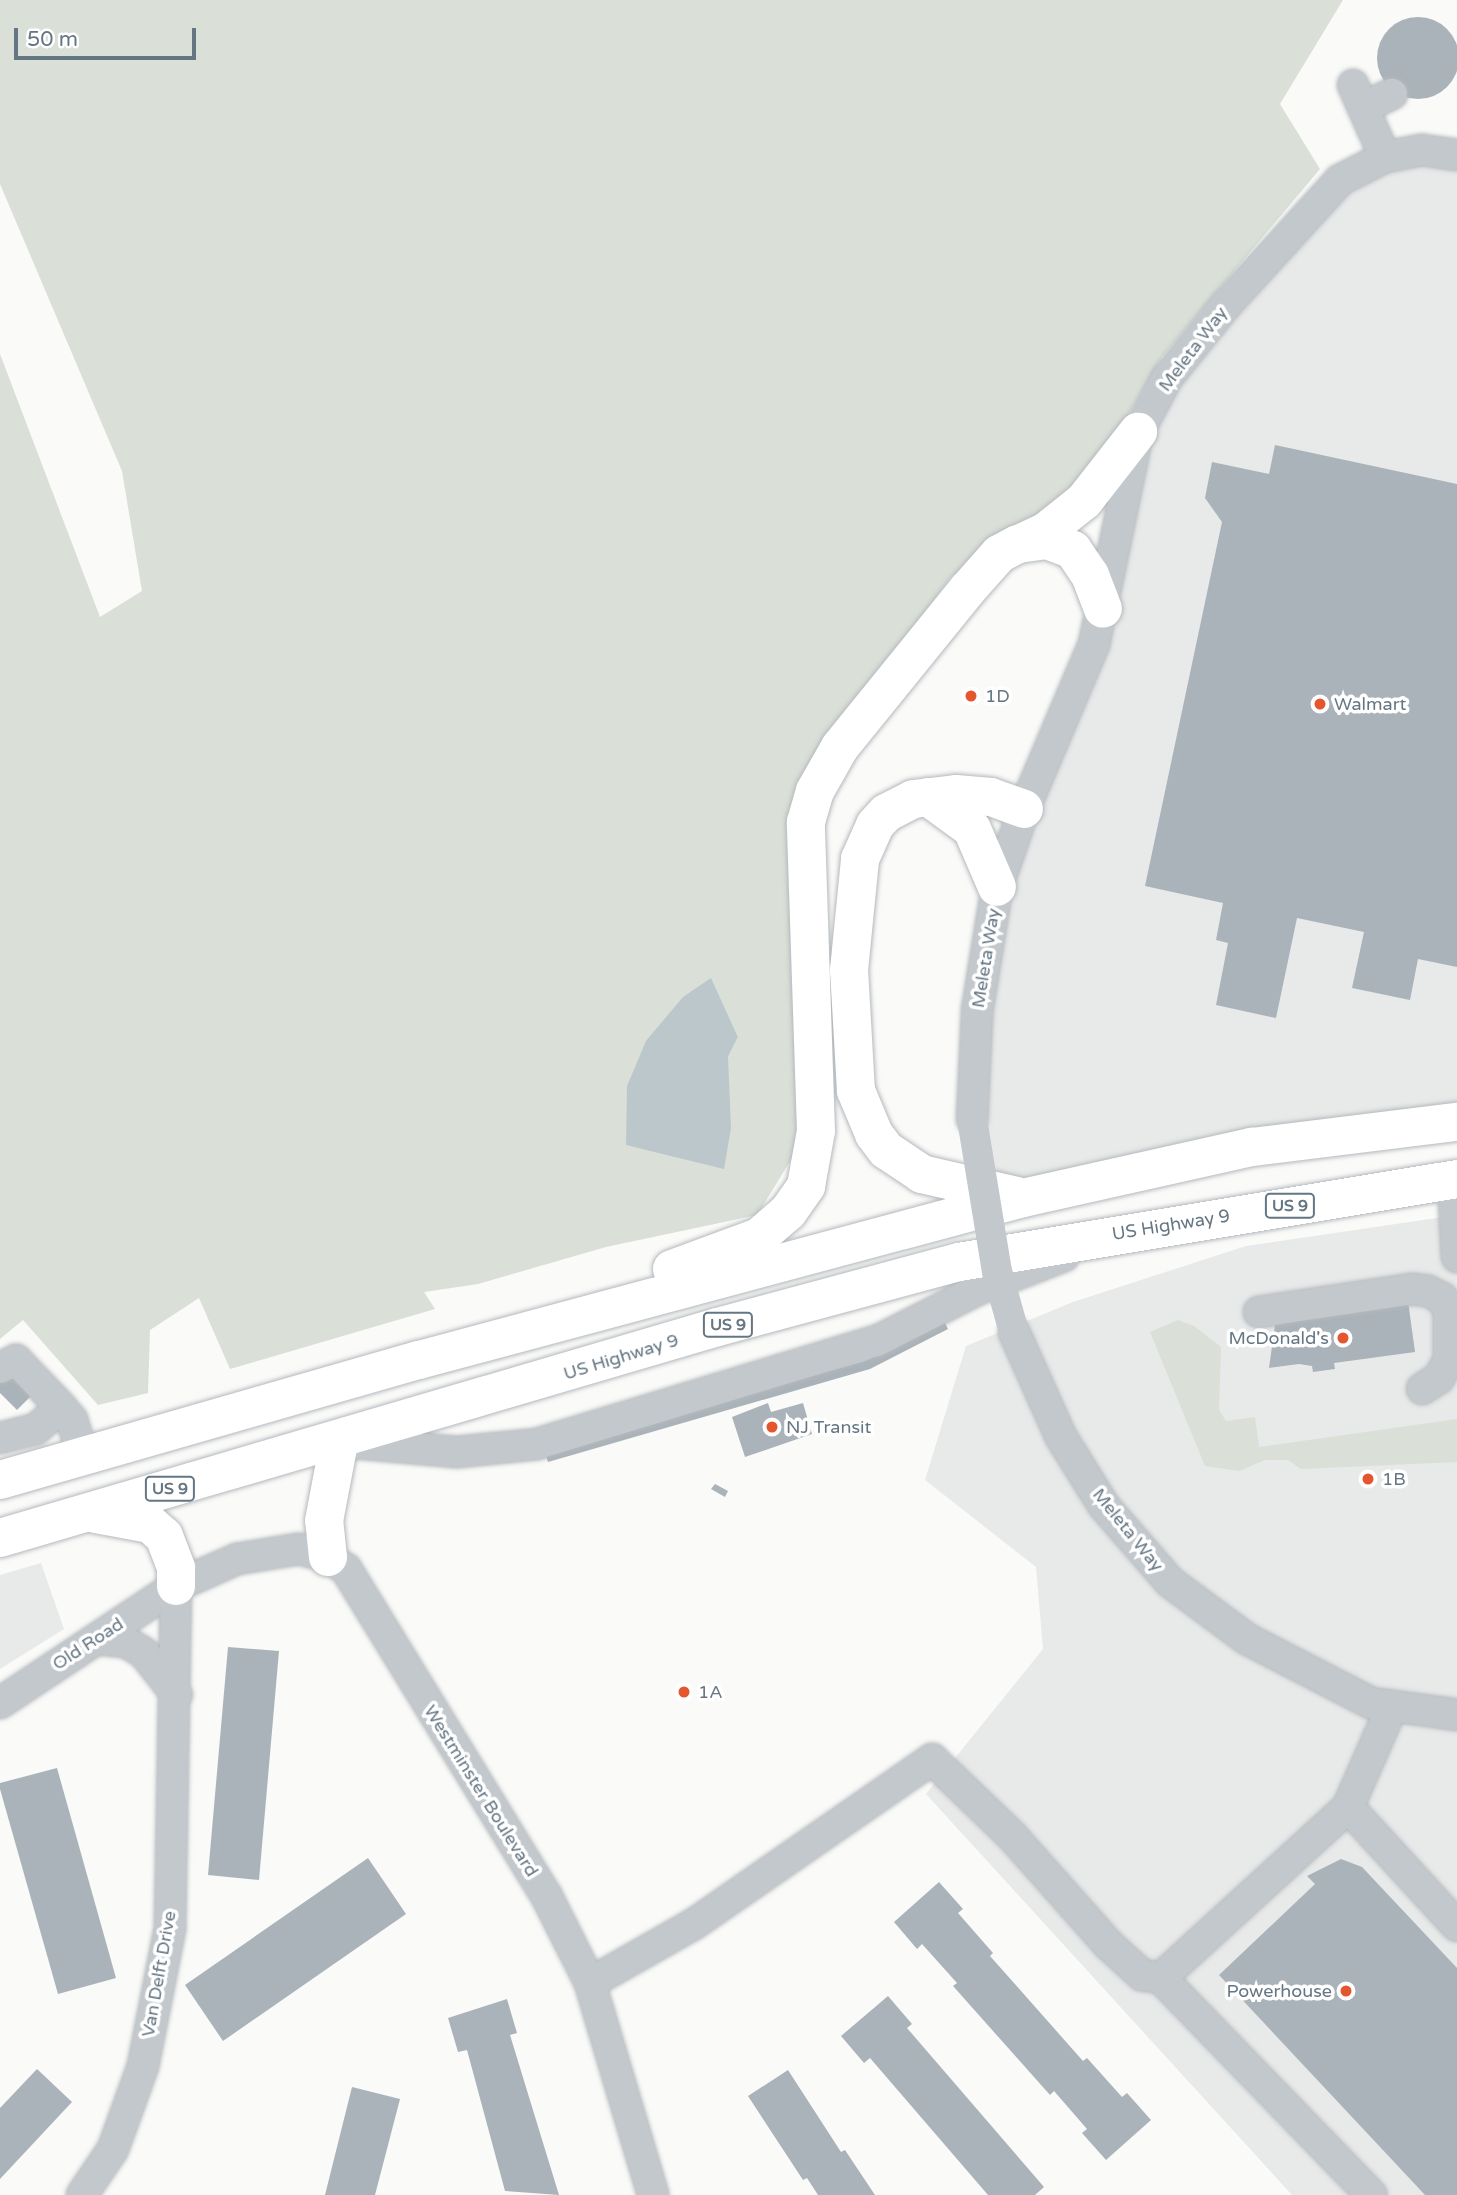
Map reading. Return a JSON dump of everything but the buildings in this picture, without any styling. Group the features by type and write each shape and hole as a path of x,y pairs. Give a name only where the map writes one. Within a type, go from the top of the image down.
{"highway":[{"path":"419,1360 759,1237 788,1212 806,1186 816,1131 806,822 815,791 840,747 999,554 1045,532 1084,501 1138,432"},
{"path":"1018,544 1047,540 1073,550 1090,575 1103,609"},
{"path":"1023,1198 942,1180 904,1163 874,1134 856,1091 849,970 860,859 875,825 886,813 900,804 928,797 974,794 1024,809"},
{"path":"928,797 972,829 997,887"},
{"path":"0,1480 419,1360 1023,1198 1252,1147 1457,1122"},
{"name":"US Highway 9","path":"0,1538 340,1442 838,1293 959,1262 1455,1179"},
{"path":"328,1557 324,1521 340,1442"},
{"path":"87,1512 150,1524 171,1548 176,1586"}],"street":[{"path":"1385,157 1359,96 1392,94"},
{"name":"Meleta Way","path":"1457,155 1422,150 1385,157 1340,180 1279,244 1167,378 1138,432 1115,528 1103,609 1094,644 1024,809 997,887 976,1011 972,1119 997,1271 1014,1332 1061,1437 1097,1495 1170,1583 1247,1639 1371,1703 1391,1709 1457,1715"},
{"path":"1455,1179 1457,1257"},
{"path":"340,1442 457,1452 537,1444 877,1340 979,1289 1122,1233"},
{"path":"1258,1312 1412,1289 1428,1291 1442,1298 1449,1312 1449,1360 1439,1378 1422,1388"},
{"path":"0,1368 16,1360 61,1407 72,1420 83,1457"},
{"path":"0,1437 36,1429 61,1407"},
{"path":"176,1586 237,1559 278,1550 299,1549 328,1557"},
{"name":"Westminster Boulevard","path":"328,1557 346,1569 546,1895 590,1983 653,2195"},
{"name":"Old Road","path":"0,1703 176,1586"},
{"name":"Van Delft Drive","path":"82,2195 113,2149 143,2066 170,1928 177,1695 176,1586"},
{"path":"97,1639 126,1642 144,1653 177,1695"},
{"path":"1161,1978 1348,1807 1391,1709"},
{"path":"590,1983 694,1924 932,1759 1013,1837 1126,1963 1142,1975 1161,1978 1371,2195"},
{"path":"1348,1807 1457,1926"}],"shaded area":[{"path":"0,0 1343,0 1280,104 1320,169 1162,357 1079,499 952,576 802,775 802,1142 757,1215 606,1247 478,1284 424,1292 435,1309 230,1369 199,1298 150,1330 148,1393 98,1405 23,1320 0,1339 0,354 100,617 142,591 122,471 0,184","holes":["711,979 738,1037 728,1057"]},
{"path":"1457,155 1457,1122 1023,1198 977,1156 997,887 1094,644 1138,432 1340,180"},
{"path":"711,978 738,1037 728,1057 731,1128 724,1169 626,1145 627,1086 646,1041 683,997"},
{"path":"1457,1215 1457,2195 1292,2195 926,1794 1043,1649 1036,1567 925,1480 966,1346 1073,1302 1246,1246"},
{"path":"1178,1320 1194,1326 1221,1347 1219,1410 1226,1421 1255,1417 1259,1447 1457,1419 1457,1462 1301,1469 1288,1460 1265,1460 1239,1471 1205,1466 1150,1332"},
{"path":"41,1563 64,1629 0,1669 0,1575"}],"place":[{"name":"1D","path":"971,696"},
{"name":"Walmart","path":"1320,704"},
{"name":"McDonald's","path":"1343,1338"},
{"name":"NJ Transit","path":"772,1427"},
{"name":"1B","path":"1368,1479"},
{"name":"1A","path":"684,1692"},
{"name":"Powerhouse","path":"1346,1991"}]}
